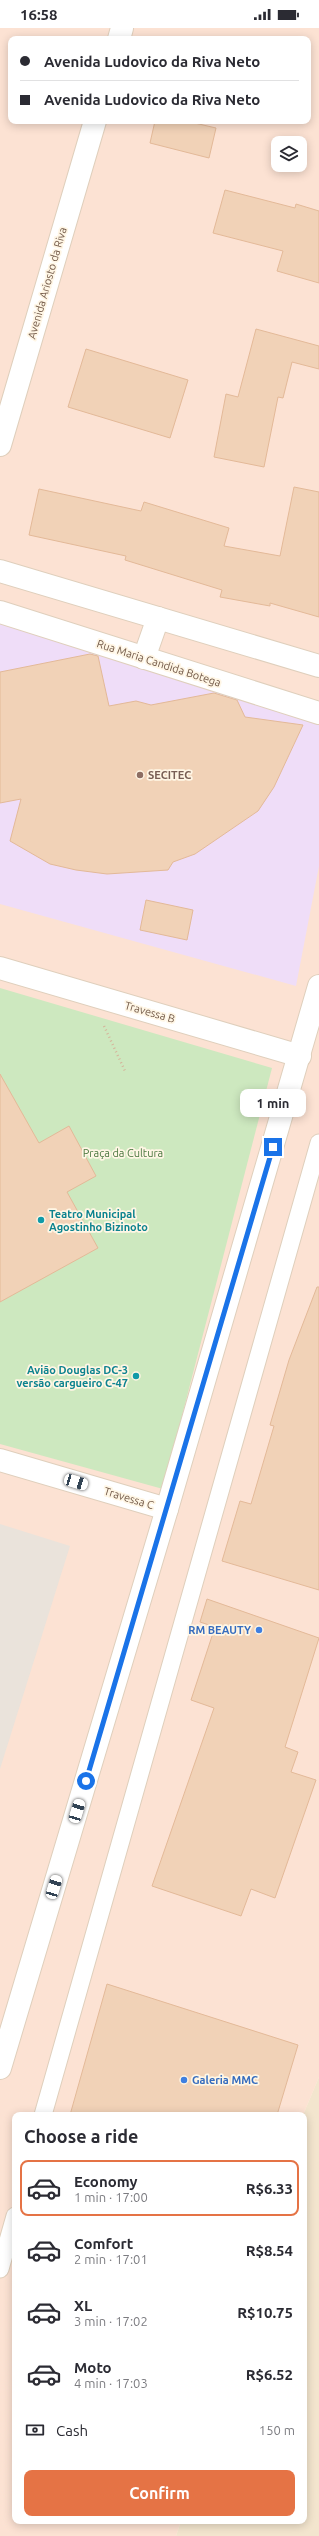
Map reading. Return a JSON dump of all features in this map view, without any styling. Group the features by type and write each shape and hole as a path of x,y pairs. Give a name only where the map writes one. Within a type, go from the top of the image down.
{"street":[{"name":"Avenida Ariosto da Riva","path":"0,445 94,124"},
{"path":"0,571 319,666"},
{"name":"Rua Maria Candida Botega","path":"0,612 319,713"},
{"path":"144,658 158,618"},
{"name":"Travessa B","path":"0,968 300,1056"},
{"path":"0,2068 167,1510 300,1056 319,986"},
{"path":"45,2112 319,1143"},
{"name":"Travessa C","path":"0,1460 167,1510"},
{"path":"0,2268 12,2226"}],"path":[{"path":"113,1001 103,1024 125,1071"}],"shaded area":[{"path":"0,28 319,28 319,2077 304,2112 12,2112 12,2524 180,2524 176,2536 0,2536"},
{"path":"0,624 319,722 319,866 296,986 0,904"},
{"path":"0,1524 70,1546 0,1769"},
{"path":"319,2077 319,2536 176,2536 180,2524 307,2524 307,2112 304,2112"}],"green space":[{"name":"Praça da Cultura","path":"0,988 272,1068 163,1489 0,1444"}],"building":[{"path":"154,124 199,124 216,128 209,158 150,143"},
{"path":"225,190 295,208 296,204 319,211 319,283 277,271 283,251 213,233"},
{"path":"256,329 319,346 319,369 292,362 283,398 278,397 264,467 214,457 226,394 238,397"},
{"path":"86,349 188,380 170,438 68,407"},
{"path":"294,487 319,492 319,617 270,603 270,606 220,597 222,590 125,560 126,556 29,535 39,489 141,511 144,502 229,528 224,546 280,556"},
{"name":"SECITEC","path":"90,654 98,656 109,706 136,701 151,705 214,693 237,700 245,717 303,725 274,787 258,811 195,854 173,862 168,870 107,874 76,870 50,864 10,841 21,799 0,803 0,672"},
{"path":"146,900 193,910 187,940 140,930"},
{"name":"Teatro Municipal Agostinho Bizinoto","path":"0,1074 39,1143 69,1126 96,1176 67,1192 98,1248 0,1302"},
{"path":"317,1287 319,1287 319,1590 222,1561 240,1501 251,1504 274,1426 270,1425 289,1360"},
{"path":"207,1599 319,1638 285,1747 298,1752 291,1772 316,1780 275,1898 251,1889 241,1916 152,1886 214,1708 191,1700 215,1627 200,1622"},
{"name":"Galeria MMC","path":"107,1984 298,2045 278,2112 71,2112"}],"place":[{"name":"SECITEC","path":"140,775"},
{"name":"Teatro Municipal Agostinho Bizinoto","path":"41,1220"},
{"name":"Avião Douglas DC-3 versão cargueiro C-47","path":"136,1376"},
{"name":"RM BEAUTY","path":"259,1630"},
{"name":"Galeria MMC","path":"184,2080"}],"route":[{"path":"86,1781 273,1147"}]}
